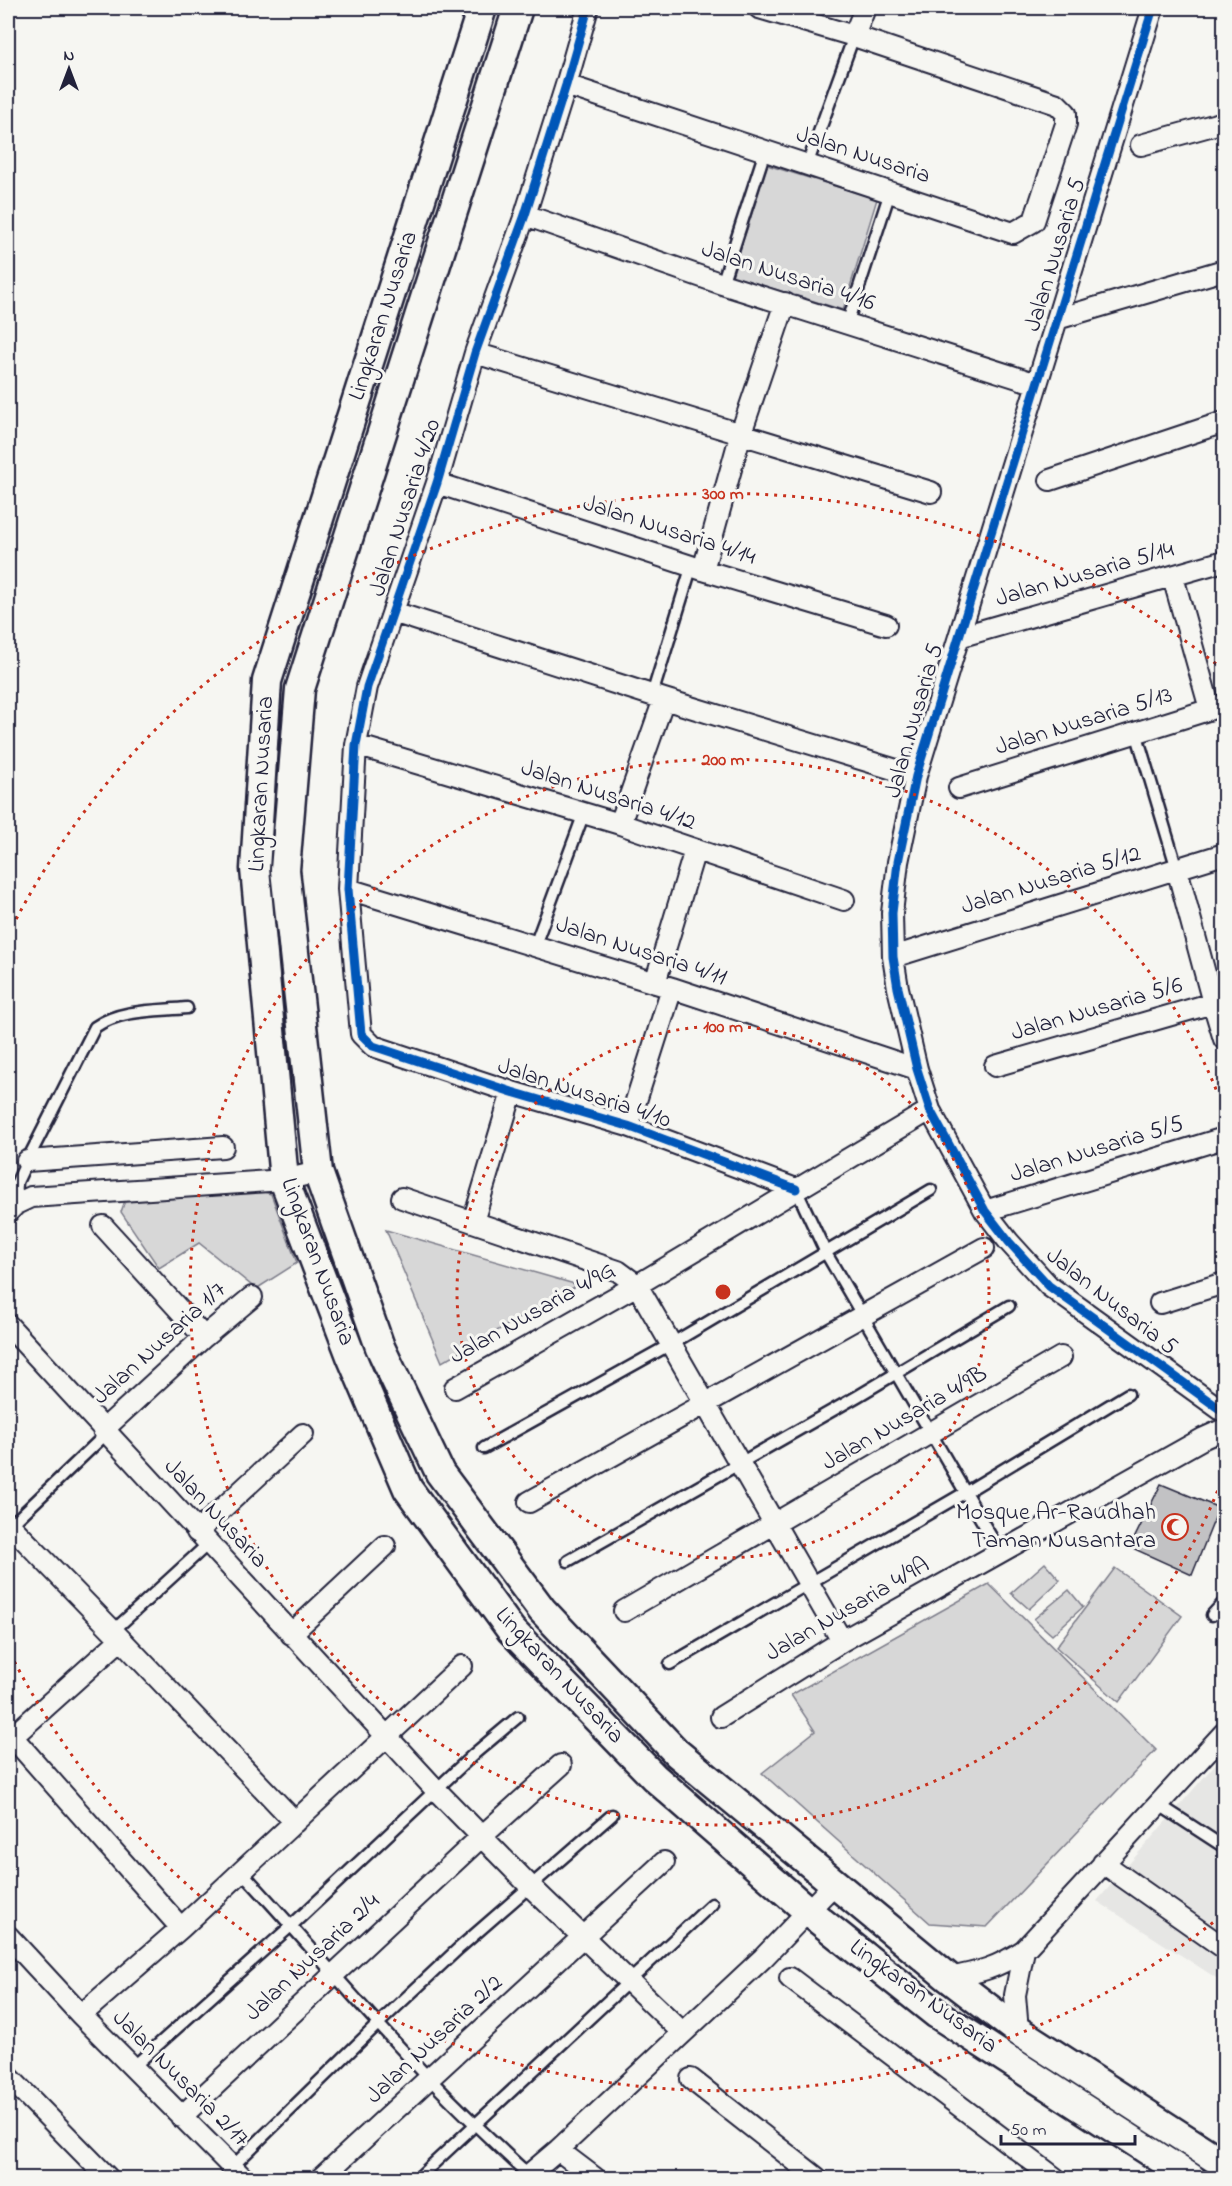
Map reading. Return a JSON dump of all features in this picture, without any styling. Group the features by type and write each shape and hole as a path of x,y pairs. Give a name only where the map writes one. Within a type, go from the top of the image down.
{"main road":[{"name":"Lingkaran Nusaria","path":"482,8 267,681 255,869 284,1180 351,1356 408,1489 512,1630 654,1777 809,1912 937,2014 1191,2178"},
{"name":"Lingkaran Nusaria","path":"518,8 300,689 285,870 318,1172 380,1347 440,1473 542,1610 677,1753 949,1978 1018,2031 1224,2164"}],"street":[{"name":"Jalan Nusaria 4/20","path":"362,1034 348,889 356,745 367,687 437,483 475,353 525,215 588,8"},
{"path":"759,8 854,36 865,8"},
{"name":"Jalan Nusaria 5","path":"1153,8 916,776 892,913 893,957 917,1069 930,1110 985,1211 1009,1242 1049,1286 1224,1412"},
{"name":"Jalan Nusaria","path":"566,85 1013,232 1034,221 1066,124 1066,113 1057,104 854,36"},
{"path":"1141,145 1224,122"},
{"name":"Jalan Nusaria 4/16","path":"525,215 722,284 1037,384"},
{"path":"1057,319 1224,270"},
{"path":"697,568 785,303"},
{"path":"475,353 931,492"},
{"path":"1050,480 1224,422"},
{"name":"Jalan Nusaria 4/14","path":"437,483 697,568 886,625"},
{"name":"Jalan Nusaria 5/14","path":"959,637 1224,561"},
{"path":"1173,577 1217,707"},
{"path":"393,612 658,697 916,776"},
{"path":"620,824 658,697"},
{"name":"Jalan Nusaria 5/13","path":"959,788 1217,707"},
{"name":"Jalan Nusaria 4/12","path":"356,745 620,824 844,900"},
{"path":"628,1126 695,850"},
{"name":"Jalan Nusaria 5/12","path":"893,957 1224,854"},
{"path":"1177,869 1224,1039"},
{"name":"Jalan Nusaria 4/11","path":"348,889 536,945 917,1069"},
{"name":"Jalan Nusaria 5/6","path":"995,1066 1213,1004"},
{"name":"Jalan Nusaria 4/10","path":"362,1034 373,1046 512,1092 628,1126 796,1189"},
{"path":"473,1222 512,1092"},
{"name":"Jalan Nusaria 4/9G","path":"454,1388 637,1285 930,1110"},
{"name":"Jalan Nusaria 5/5","path":"985,1211 1224,1138"},
{"path":"27,1161 223,1147"},
{"path":"12,1208 31,1197 284,1180 318,1172"},
{"path":"402,1198 618,1270 637,1285 842,1641"},
{"path":"103,1226 204,1337"},
{"path":"529,1502 984,1248"},
{"path":"1160,1303 1224,1284"},
{"name":"Jalan Nusaria 1/7","path":"105,1432 204,1337 252,1297"},
{"name":"Jalan Nusaria","path":"8,1325 436,1790 530,1886 683,2033"},
{"name":"Jalan Nusaria 4/9B","path":"624,1611 1060,1357"},
{"name":"Jalan Nusaria 4/9A","path":"721,1717 842,1641 1204,1438 1224,1429"},
{"path":"202,1538 303,1434"},
{"path":"9,1524 294,1822"},
{"path":"291,1634 385,1546"},
{"path":"117,1635 11,1741 181,1928"},
{"path":"8,1936 81,2015 181,1928 462,1666"},
{"path":"949,1978 1003,1964 1024,1950 1224,1732"},
{"name":"Jalan Nusaria 2/4","path":"181,2117 561,1765"},
{"name":"Jalan Nusaria 2/2","path":"321,2178 664,1862"},
{"path":"1103,1863 1224,1948"},
{"path":"527,2176 683,2033 809,1912 834,1884"},
{"path":"1018,2031 1015,1995 1024,1950"},
{"path":"790,1978 1055,2178"},
{"name":"Jalan Nusaria 2/17","path":"81,2015 237,2173"},
{"path":"8,2076 108,2178"},
{"path":"691,2079 817,2178"},
{"path":"558,2150 594,2178"}],"lane":[{"path":"807,165 854,36"},
{"path":"722,284 765,151"},
{"path":"848,324 890,192"},
{"path":"658,697 697,568"},
{"path":"1136,732 1177,869"},
{"path":"536,945 584,813"},
{"path":"12,1208 17,1182 95,1027 105,1020 121,1015 187,1008"},
{"path":"796,1189 826,1252 1000,1552"},
{"path":"484,1448 671,1344 931,1190"},
{"path":"568,1561 895,1374 1009,1306"},
{"path":"670,1664 1128,1395"},
{"path":"9,1524 105,1432"},
{"path":"117,1635 202,1538"},
{"path":"1212,1615 1224,1602"},
{"path":"132,2068 292,1925 436,1790 518,1717"},
{"path":"1158,1804 1224,1847"},
{"path":"237,2173 378,2024 458,1949 612,1815"},
{"path":"241,1871 429,2079 527,2176"},
{"path":"418,2178 712,1904"}],"shaded area":[{"path":"767,165 877,199 843,310 732,276"},
{"path":"257,1190 271,1194 297,1263 256,1289 199,1243 159,1268 121,1212 126,1198"},
{"path":"386,1230 578,1285 442,1362"},
{"path":"1045,1563 1060,1580 1029,1609 1011,1593"},
{"path":"1115,1568 1182,1616 1119,1702 1056,1647"},
{"path":"989,1584 1156,1750 987,1927 930,1923 762,1773 815,1731 791,1695"},
{"path":"1069,1590 1083,1607 1052,1635 1034,1619"},
{"path":"1224,1754 1224,1983 1097,1901"}],"building":[{"name":"Mosque Ar-Raudhah Taman Nusantara","path":"1161,1484 1219,1508 1192,1575 1130,1547"}],"cycle path":[{"path":"588,8 525,215 475,353 437,483 367,687 356,745 348,889 361,1034 373,1046 512,1092 628,1126 796,1189"},
{"path":"1153,8 916,776 898,862 892,913 893,957 917,1069 930,1110 985,1211 1009,1242 1049,1286 1224,1412"}],"place":[{"name":"Mosque Ar-Raudhah Taman Nusantara","path":"1175,1527"}]}
